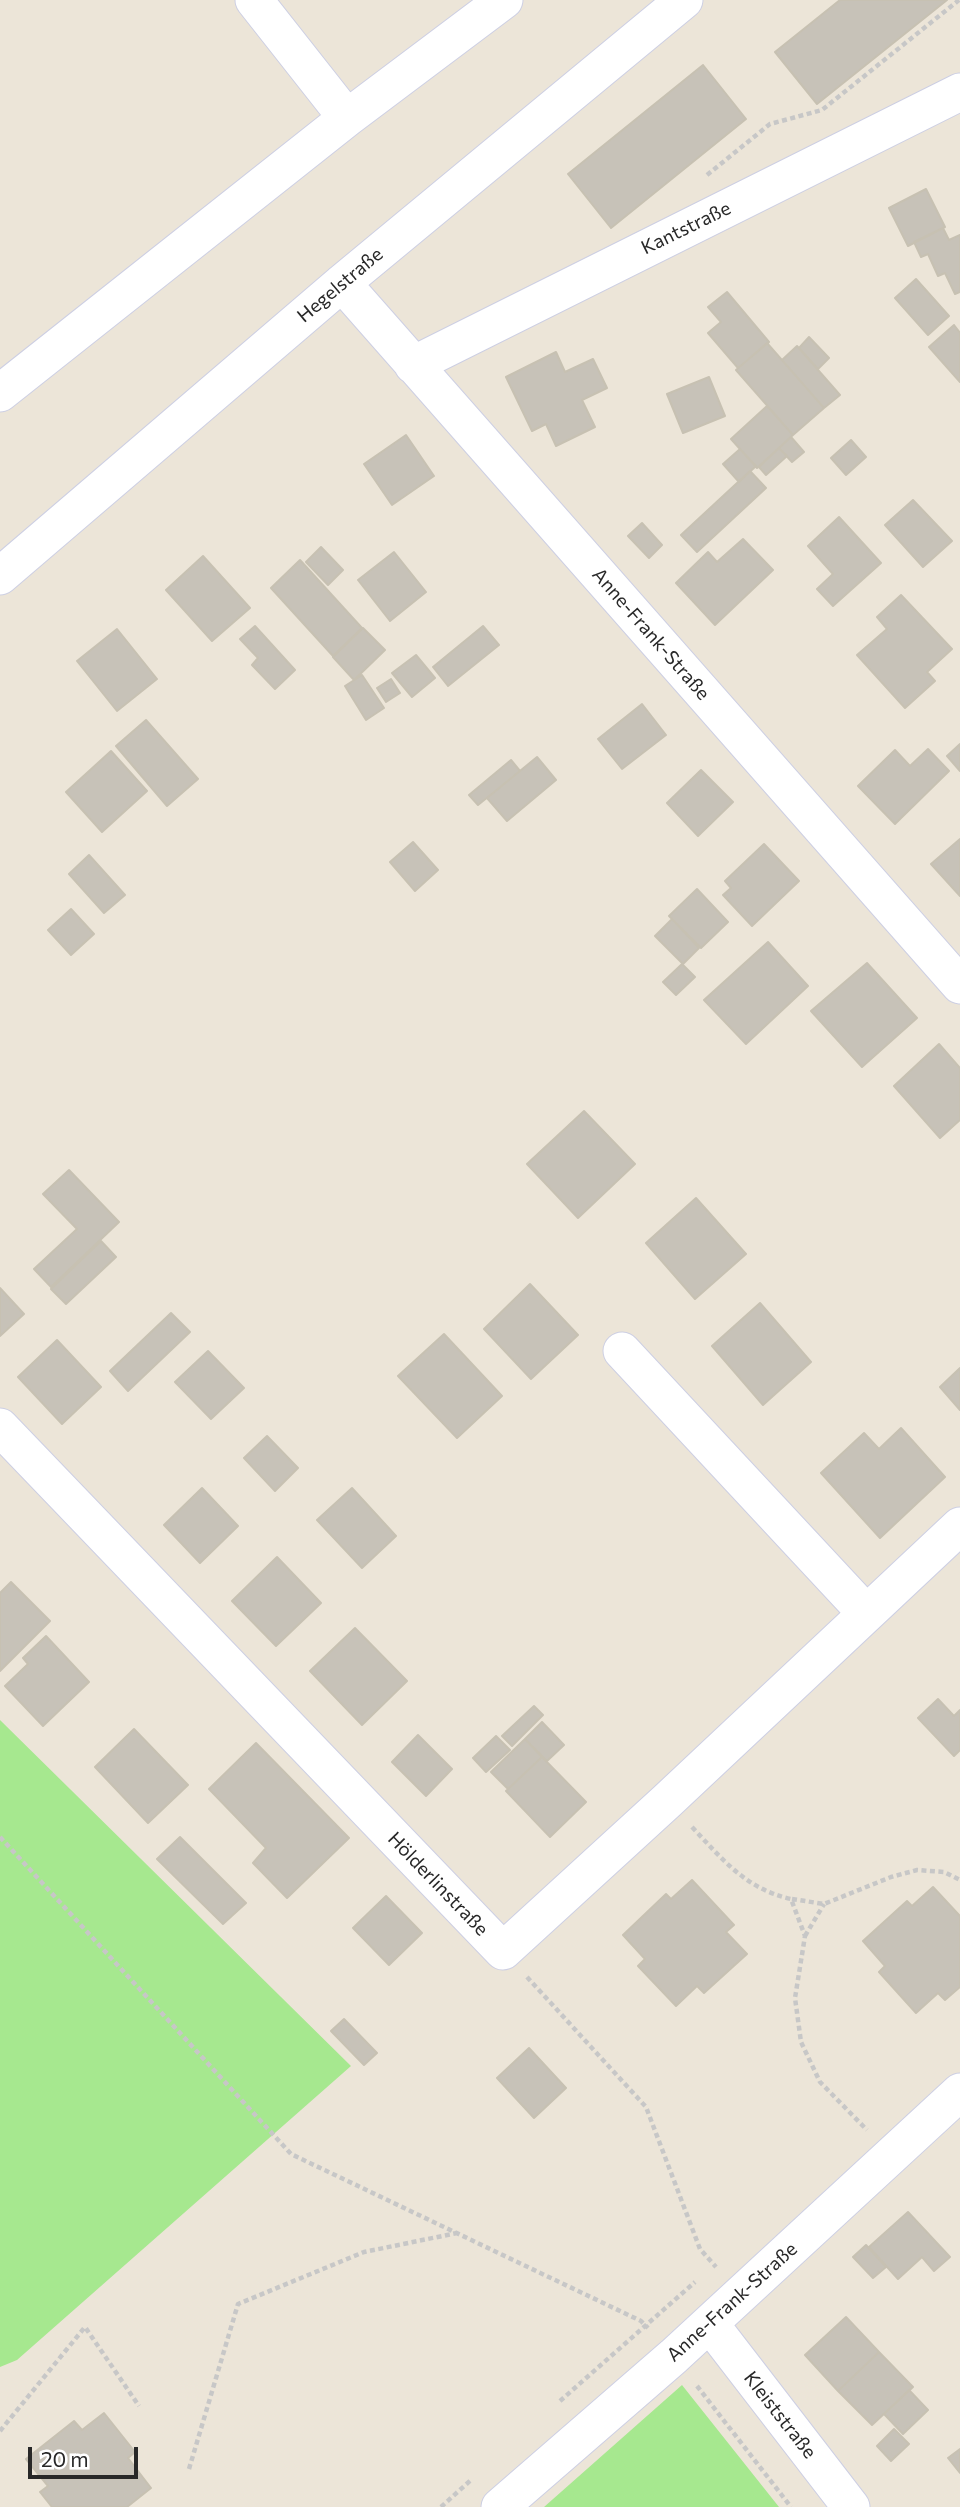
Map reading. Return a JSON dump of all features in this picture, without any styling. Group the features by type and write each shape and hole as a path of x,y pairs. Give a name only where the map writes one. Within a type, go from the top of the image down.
{"street":[{"path":"254,0 347,118"},
{"path":"0,393 347,118 504,0"},
{"name":"Hegelstraße","path":"0,576 342,283 684,0"},
{"name":"Kantstraße","path":"413,365 960,92"},
{"name":"Anne-Frank-Straße","path":"342,283 960,985"},
{"path":"622,1350 866,1613"},
{"name":"Hölderlinstraße","path":"0,1427 503,1951 960,1526"},
{"name":"Anne-Frank-Straße","path":"500,2507 674,2356 960,2092"},
{"name":"Kleiststraße","path":"710,2323 851,2507"}],"path":[{"path":"696,182 770,124 822,110 958,0"},
{"path":"667,1801 738,1875 771,1894 824,1904 891,1877 916,1870 944,1872 960,1880"},
{"path":"0,1837 291,2154 642,2321 674,2356 791,2507"},
{"path":"791,1899 805,1936"},
{"path":"824,1904 805,1936 795,1998 801,2042 820,2082 892,2155"},
{"path":"503,1951 646,2107 700,2249 740,2296"},
{"path":"188,2469 238,2304 364,2252 458,2233"},
{"path":"554,2407 714,2265"},
{"path":"0,2431 85,2327 139,2406"},
{"path":"441,2507 482,2471"}],"green space":[{"path":"0,1720 351,2066 17,2360 0,2367"},
{"path":"682,2385 779,2507 544,2507"}],"building":[{"path":"840,0 947,0 817,104 775,52"},
{"path":"703,65 746,119 611,228 568,174"},
{"path":"926,189 945,227 908,246 889,208"},
{"path":"943,228 949,240 960,235 960,292 955,294 945,273 938,276 928,254 921,257 914,242"},
{"path":"916,279 949,316 928,335 895,298"},
{"path":"727,292 769,342 738,368 708,333 721,322 708,307"},
{"path":"954,325 960,333 960,382 929,347"},
{"path":"809,337 829,358 818,369 799,348"},
{"path":"767,343 824,408 793,435 736,370"},
{"path":"797,346 840,395 824,408 782,360"},
{"path":"556,352 565,372 593,359 607,388 582,400 595,427 556,446 546,424 532,431 506,377"},
{"path":"709,377 725,416 683,433 667,394"},
{"path":"767,406 793,435 757,468 731,439"},
{"path":"406,435 434,476 392,505 364,464"},
{"path":"791,437 804,452 792,462 779,448"},
{"path":"851,440 866,457 846,475 831,458"},
{"path":"779,448 787,456 766,475 759,467"},
{"path":"740,449 756,466 739,482 723,464"},
{"path":"750,471 766,488 697,552 681,535"},
{"path":"913,500 952,541 923,567 885,525"},
{"path":"839,517 881,563 833,606 817,589 833,574 808,546"},
{"path":"642,523 662,545 649,558 628,536"},
{"path":"743,539 773,570 715,625 676,583 708,552 717,562"},
{"path":"321,547 343,570 328,585 306,562"},
{"path":"394,552 426,592 390,621 358,580"},
{"path":"203,556 250,608 212,641 166,590"},
{"path":"300,560 362,628 333,656 271,588"},
{"path":"901,595 952,649 927,672 935,681 905,708 857,655 887,629 877,617"},
{"path":"255,626 295,670 275,689 252,665 258,658 240,639"},
{"path":"483,626 499,645 448,686 433,667"},
{"path":"363,628 385,650 354,680 333,657"},
{"path":"117,629 157,679 117,711 77,661"},
{"path":"416,655 435,678 412,697 392,673"},
{"path":"362,675 384,708 366,720 345,686"},
{"path":"391,679 400,693 386,702 377,688"},
{"path":"642,704 666,735 622,769 598,739"},
{"path":"146,720 198,779 167,806 116,746"},
{"path":"960,744 960,771 947,756"},
{"path":"928,749 949,771 895,824 858,786 895,750 910,766"},
{"path":"111,751 147,791 102,832 66,792"},
{"path":"537,757 556,780 507,821 487,798"},
{"path":"511,760 520,771 478,805 469,795"},
{"path":"701,770 733,802 698,836 667,803"},
{"path":"960,839 960,896 931,864"},
{"path":"413,842 438,870 415,891 390,862"},
{"path":"764,844 799,881 752,926 723,895 731,888 725,881"},
{"path":"89,855 125,895 104,913 69,874"},
{"path":"697,889 728,922 701,948 669,916"},
{"path":"71,909 94,934 71,955 48,930"},
{"path":"672,919 699,948 683,964 655,936"},
{"path":"768,942 808,986 746,1044 704,1000"},
{"path":"867,963 917,1018 862,1067 811,1011"},
{"path":"682,964 695,977 676,995 663,982"},
{"path":"939,1044 960,1068 960,1120 940,1138 894,1086"},
{"path":"584,1111 635,1164 578,1218 527,1164"},
{"path":"69,1170 119,1222 51,1287 34,1269 77,1229 43,1194"},
{"path":"696,1198 746,1254 695,1299 646,1243"},
{"path":"101,1241 116,1257 66,1304 51,1289"},
{"path":"530,1284 578,1335 531,1379 484,1329"},
{"path":"0,1288 24,1314 0,1336"},
{"path":"760,1303 811,1362 763,1405 712,1346"},
{"path":"171,1313 190,1332 128,1391 110,1371"},
{"path":"444,1334 502,1396 457,1438 398,1376"},
{"path":"57,1340 101,1387 62,1424 18,1377"},
{"path":"208,1351 244,1388 211,1419 175,1382"},
{"path":"960,1368 960,1410 940,1387"},
{"path":"901,1428 945,1477 880,1538 821,1473 864,1433 879,1449"},
{"path":"267,1436 298,1468 275,1491 244,1458"},
{"path":"202,1488 238,1526 200,1563 164,1525"},
{"path":"352,1488 396,1536 362,1568 317,1520"},
{"path":"277,1557 321,1603 276,1646 232,1601"},
{"path":"11,1582 50,1621 0,1671 0,1593"},
{"path":"355,1628 407,1681 362,1725 310,1671"},
{"path":"46,1636 89,1682 43,1726 5,1686 28,1664 23,1658"},
{"path":"938,1699 954,1716 960,1710 960,1750 954,1756 918,1718"},
{"path":"534,1706 543,1715 512,1746 502,1736"},
{"path":"542,1722 564,1745 547,1761 525,1739"},
{"path":"134,1729 188,1785 148,1823 95,1767"},
{"path":"418,1735 452,1769 426,1796 392,1762"},
{"path":"496,1736 510,1750 486,1772 473,1758"},
{"path":"525,1739 542,1757 508,1789 491,1772"},
{"path":"256,1743 349,1838 287,1898 253,1863 266,1848 209,1789"},
{"path":"542,1757 586,1802 550,1837 506,1791"},
{"path":"180,1837 246,1903 223,1924 157,1859"},
{"path":"692,1880 734,1925 726,1932 747,1954 704,1993 697,1986 676,2006 638,1966 645,1959 623,1935 666,1894 671,1899"},
{"path":"933,1887 960,1916 960,1987 945,2000 938,1993 916,2013 879,1972 885,1966 863,1941 907,1901 912,1906"},
{"path":"386,1896 422,1933 389,1965 353,1928"},
{"path":"344,2019 377,2053 364,2065 331,2031"},
{"path":"529,2048 566,2088 534,2118 497,2078"},
{"path":"908,2212 950,2257 934,2271 922,2257 898,2279 869,2247"},
{"path":"866,2245 886,2267 873,2278 853,2257"},
{"path":"846,2317 879,2352 838,2391 805,2355"},
{"path":"879,2352 913,2387 872,2425 838,2391"},
{"path":"909,2390 928,2410 903,2434 884,2414"},
{"path":"104,2413 135,2452 128,2458 151,2488 127,2507 52,2507 40,2492 48,2486 26,2459 74,2421 82,2430"},
{"path":"894,2429 909,2444 891,2461 877,2446"},
{"path":"960,2449 960,2473 948,2458"}]}
